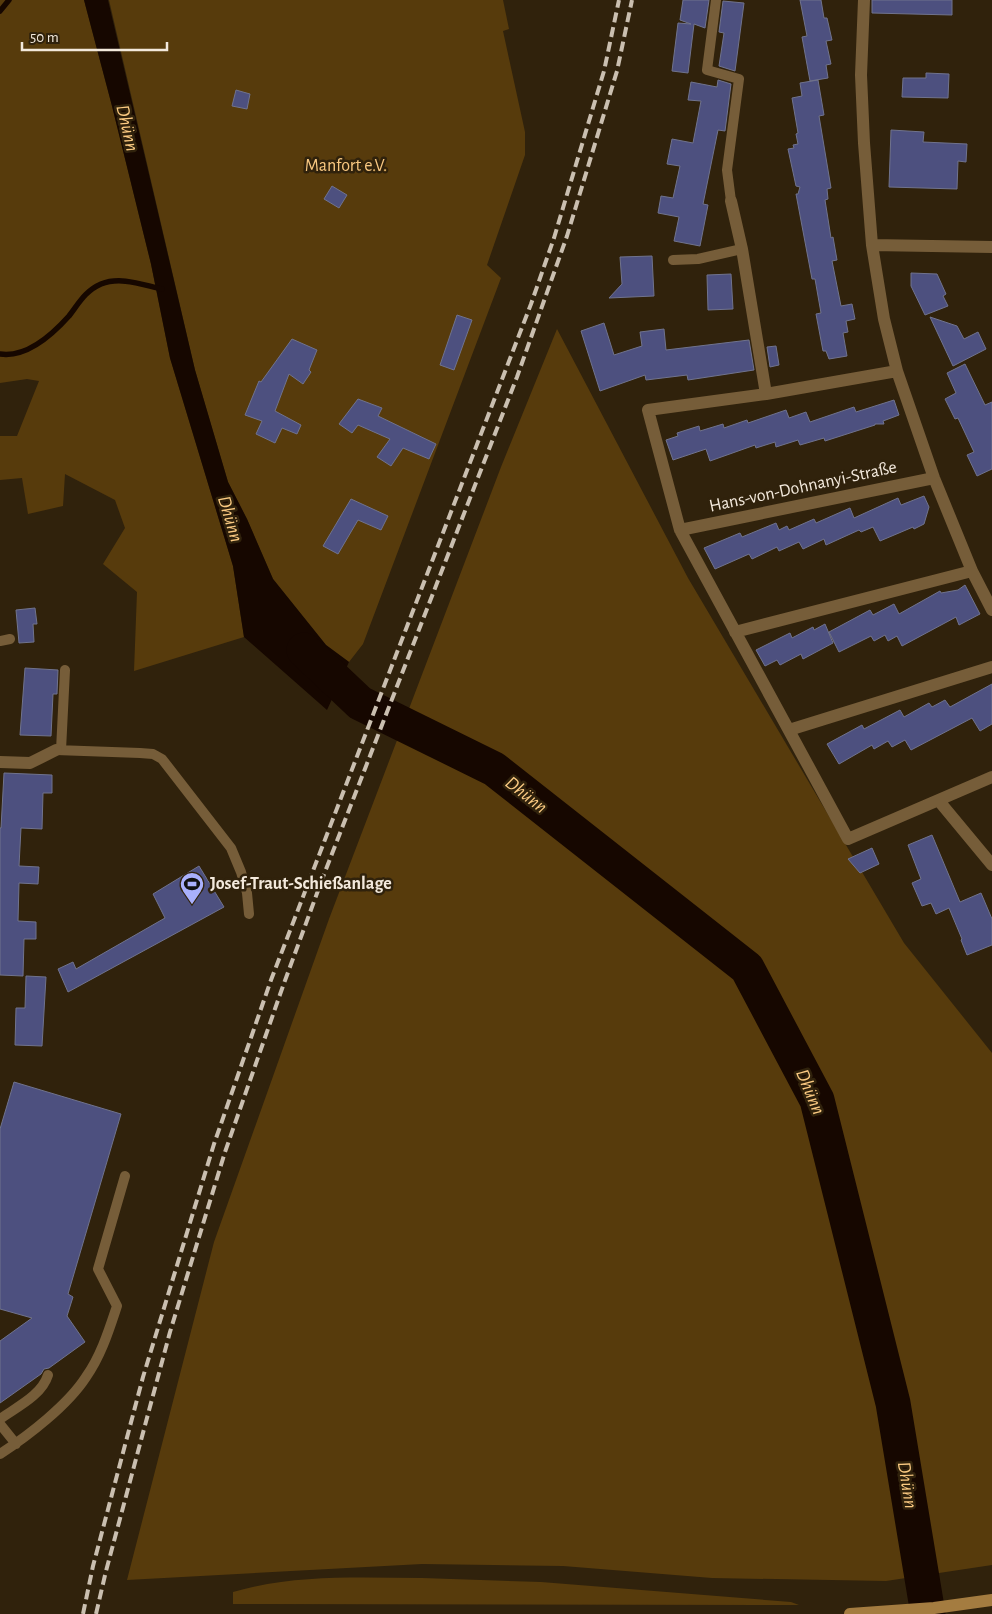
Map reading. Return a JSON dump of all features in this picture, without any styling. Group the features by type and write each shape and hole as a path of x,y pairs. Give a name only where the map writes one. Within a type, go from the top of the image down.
{"main road":[{"path":"850,1614 934,1608 992,1600"}],"street":[{"path":"864,0 862,85 864,143 872,245 884,319 897,371 934,478 972,571 992,610"},
{"path":"731,201 742,249 766,394"},
{"path":"872,245 992,247"},
{"path":"897,371 766,394 648,410 680,530 848,839 992,777"},
{"name":"Hans-von-Dohnanyi-Straße","path":"680,530 934,478"},
{"path":"735,632 972,571"},
{"path":"789,730 992,667"},
{"path":"0,762 30,763 59,750"},
{"path":"939,801 992,865"}],"lane":[{"path":"716,0 707,70 739,79 727,170 731,201"},
{"path":"672,260 698,259 742,249"},
{"path":"65,670 59,750 153,754 162,759 231,848 247,893 249,914"},
{"path":"0,1454 16,1444 73,1394 94,1364 110,1328 117,1306 98,1269 125,1176"},
{"path":"0,1419 38,1391 46,1382 48,1375"},
{"path":"0,1424 16,1444"}],"green space":[{"path":"0,0 84,0 151,264 170,358 233,566 244,637 134,671 137,592 103,564 125,528 115,500 65,474 63,506 28,514 22,478 0,480 0,436 17,436 39,381 27,379 0,383"},
{"name":"Manfort e.V.","path":"109,0 503,0 509,29 503,31 525,132 525,155 487,265 501,278 363,644 349,662 326,645 273,579 247,519 228,482 195,370"},
{"path":"557,329 688,578 904,943 992,1053 992,1565 886,1581 712,1578 563,1566 422,1564 127,1580 214,1242 329,919 501,467"},
{"path":"327,1578 422,1578 541,1582 791,1602 799,1605 233,1604 233,1592 279,1582"}],"water":[{"path":"84,0 108,0 195,370 228,482 247,519 273,579 326,645 349,662 327,710 244,637 233,566 170,358 151,264"}],"building":[{"path":"683,0 709,0 705,28 694,24 688,73 672,71 678,23 691,24 680,20"},
{"path":"800,0 821,0 824,18 827,18 832,40 826,41 831,64 826,65 828,78 810,81 802,37 807,36"},
{"path":"872,0 952,0 952,15 872,13"},
{"path":"723,1 744,3 735,71 719,66 724,33 719,32"},
{"path":"926,73 949,74 948,98 902,97 903,78 926,78"},
{"path":"718,80 731,84 725,131 718,130 703,204 708,205 700,246 674,241 679,217 658,213 661,196 673,198 680,166 667,164 672,139 693,143 701,101 688,100 691,82 717,87"},
{"path":"818,80 824,115 819,116 831,188 827,189 828,199 825,200 831,238 833,237 837,260 832,261 841,306 852,304 855,319 846,321 848,332 843,333 847,356 829,359 826,351 823,351 816,314 821,313 815,279 812,279 796,194 798,194 800,187 796,186 788,149 794,148 793,145 798,144 792,98 802,96 800,83"},
{"path":"236,90 250,94 247,109 232,106"},
{"path":"891,130 924,132 923,142 967,144 966,162 958,161 957,189 889,187"},
{"path":"332,186 347,195 339,208 324,199"},
{"path":"652,256 654,296 609,298 622,284 620,257"},
{"path":"911,273 937,274 946,294 943,296 948,306 925,315 911,286"},
{"path":"731,274 733,309 708,310 707,275"},
{"path":"457,315 472,320 454,370 440,365"},
{"path":"930,317 957,326 964,339 978,332 986,349 953,366"},
{"path":"604,323 614,355 642,346 640,332 664,329 666,350 749,340 754,370 688,380 687,375 646,380 645,375 600,391 581,331"},
{"path":"292,339 317,350 309,370 311,372 303,384 289,374 275,411 301,425 297,434 282,428 275,443 256,434 262,421 245,415 259,381 261,382"},
{"path":"776,346 779,365 770,367 767,347"},
{"path":"965,364 985,405 992,402 992,469 977,476 967,455 974,452 958,418 955,419 945,399 956,393 947,373"},
{"path":"358,399 382,408 378,416 436,444 429,459 403,448 391,466 377,457 390,439 358,425 352,433 339,424"},
{"path":"894,400 899,415 883,421 884,424 875,424 825,441 824,438 800,445 798,440 776,447 775,442 756,448 755,445 710,461 706,449 673,460 666,440 678,436 677,433 699,426 700,431 723,424 724,428 747,420 748,423 786,410 789,418 806,412 810,422 854,407 856,412"},
{"path":"924,496 929,507 924,524 880,541 873,527 861,532 859,530 826,545 824,539 803,549 799,542 779,551 777,547 752,559 749,554 715,569 704,548 740,533 742,537 776,523 779,530 787,526 789,530 814,519 816,523 850,508 854,518 898,498 901,505"},
{"path":"351,499 388,516 381,530 358,520 338,554 323,546"},
{"path":"965,585 980,614 959,625 956,617 902,646 897,636 888,641 885,635 874,641 871,636 839,652 829,632 870,610 873,615 894,604 899,614 940,591 941,593 958,590"},
{"path":"35,608 37,624 33,624 34,642 19,643 16,610"},
{"path":"825,624 833,643 803,659 801,654 780,665 777,660 765,666 756,650 790,633 792,638 813,627 814,630"},
{"path":"25,668 58,670 57,694 53,694 51,736 20,735"},
{"path":"992,684 992,724 980,731 972,718 911,750 905,740 892,747 888,741 874,749 872,745 839,764 827,744 862,725 864,729 900,710 904,717 929,703 932,707 945,700 950,707"},
{"path":"4,773 52,775 52,793 43,793 42,829 21,828 19,866 39,867 38,884 19,883 18,921 36,922 36,939 24,939 23,976 0,975 0,828"},
{"path":"932,835 960,902 981,893 992,919 992,945 967,955 949,908 936,914 931,903 922,906 912,883 921,879 908,845"},
{"path":"872,848 879,864 860,873 848,859"},
{"path":"199,866 224,907 68,992 58,969 73,962 76,969 165,918 153,894"},
{"path":"26,976 46,977 42,1046 15,1045 16,1008 25,1008"},
{"path":"14,1082 121,1114 68,1294 73,1297 67,1316 85,1342 49,1368 44,1369 41,1374 0,1403 0,1341 32,1318 0,1309 0,1129"}],"waterway":[{"path":"0,11 9,0"},
{"path":"0,354 20,352 38,344 69,316 86,294 101,284 124,281 162,289"},
{"name":"Dhünn","path":"304,650 360,703 494,769 747,968 817,1100 893,1403 928,1614"}],"railway":[{"path":"83,1614 93,1566 143,1377 214,1144 271,980 531,304 554,238 604,71 619,0"},
{"path":"96,1614 170,1332 225,1152 323,877 517,377 567,236 617,71 632,0"}],"place":[{"name":"Josef-Traut-Schießanlage","path":"192,905"}]}
